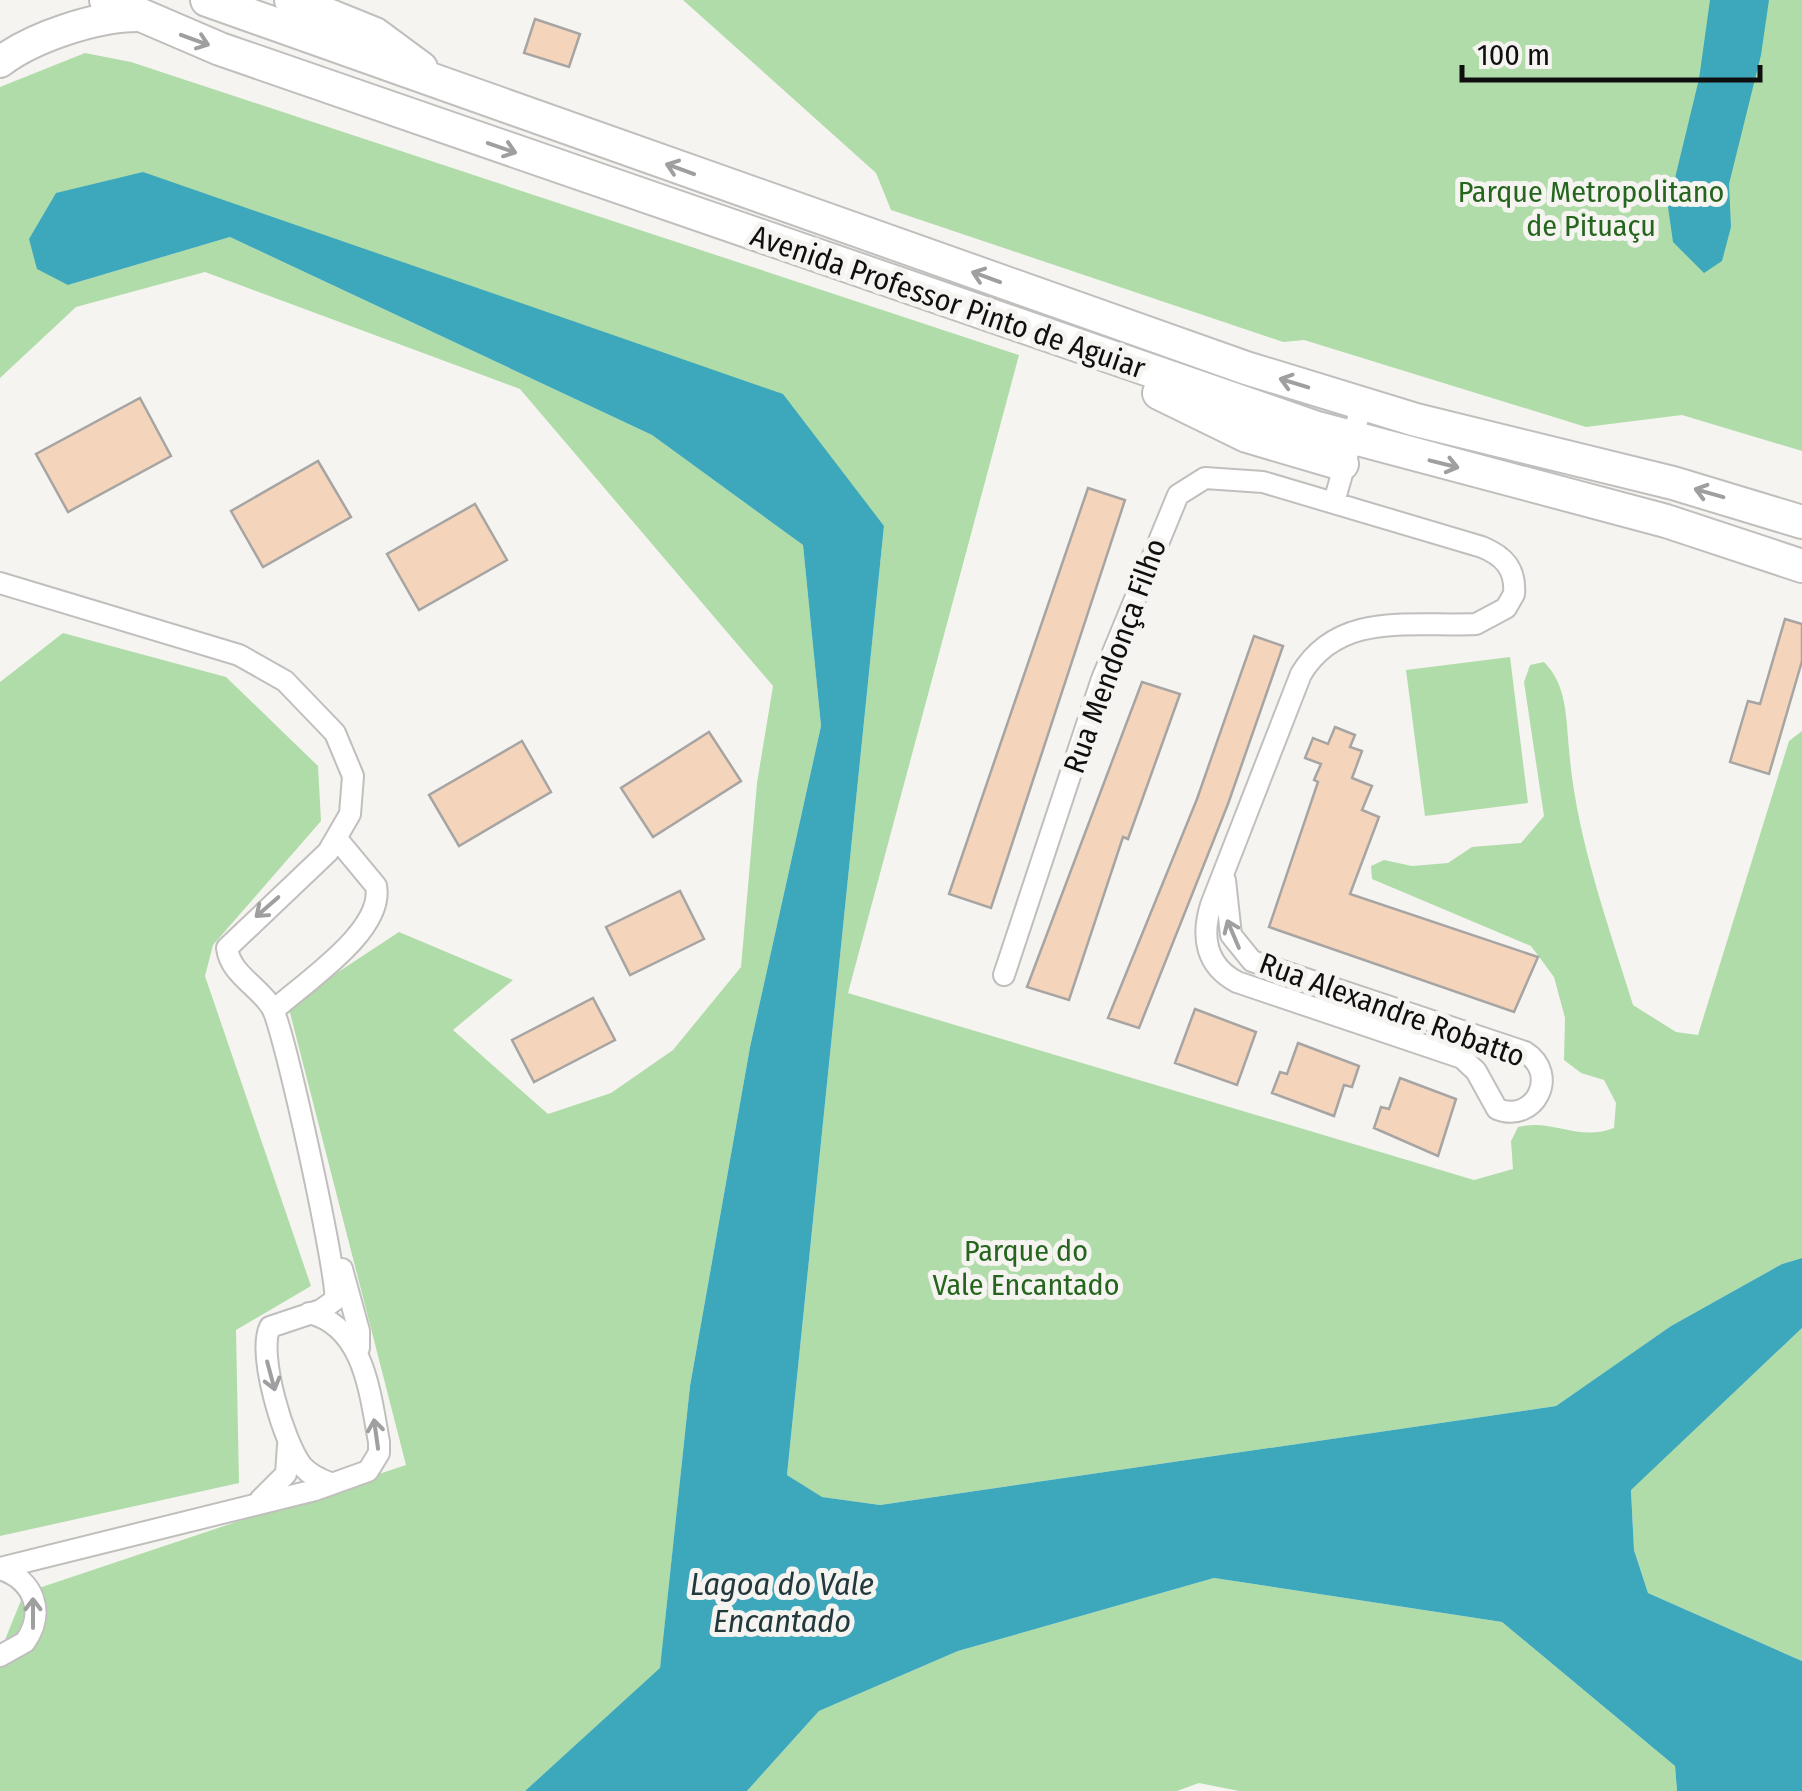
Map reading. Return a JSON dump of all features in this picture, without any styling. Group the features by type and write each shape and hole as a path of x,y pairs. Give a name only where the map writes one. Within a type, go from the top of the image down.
{"main road":[{"name":"Avenida Professor Pinto de Aguiar","path":"106,0 138,16 364,100 1057,341 1346,451 1666,522 1802,566"},
{"name":"Avenida Professor Pinto de Aguiar","path":"207,0 1088,314 1362,404 1672,483 1802,522"},
{"path":"292,0 375,34 440,84"},
{"path":"0,62 30,42 62,34 93,19 138,16"},
{"path":"0,28 30,42"},
{"path":"1057,341 1226,427 1307,454 1346,451"}],"street":[{"path":"1334,502 1362,404"},
{"path":"1295,491 1307,454"},
{"name":"Rua Mendonça Filho","path":"1004,975 1102,679 1168,510 1178,495 1205,478 1264,482 1334,502"},
{"name":"Rua Alexandre Robatto","path":"1225,880 1230,935 1252,961 1525,1052 1541,1068 1543,1080 1535,1101 1517,1112 1497,1109 1476,1071 1462,1058 1221,974 1208,954 1206,937 1212,905 1225,880 1301,674 1320,647 1357,629 1476,624 1506,608 1514,594 1512,573 1495,552 1334,502"},
{"path":"0,584 239,655 285,681 335,733 345,754 354,796 337,839 227,948 232,964 274,1010 332,1255 334,1300 281,1320 265,1337 268,1366 288,1438 305,1470 330,1483"},
{"path":"274,1010 360,933 375,914 376,886 337,839"},
{"path":"0,1568 315,1490 368,1471 379,1454 359,1356 359,1331 345,1275 332,1255"},
{"path":"308,1313 342,1326 359,1356"},
{"path":"258,1502 286,1474 288,1438"},
{"path":"0,1568 29,1587 36,1609 25,1642 0,1656"}],"green space":[{"name":"Parque Metropolitano de Pituaçu","path":"683,0 1802,0 1802,451 1682,415 1586,427 1304,340 1283,342 891,210 876,173"},
{"name":"Parque do Vale Encantado","path":"85,53 131,62 1019,355 848,993 1474,1180 1513,1169 1511,1141 1518,1127 1542,1125 1601,1132 1614,1128 1616,1103 1604,1080 1581,1073 1564,1060 1565,1018 1554,977 1531,946 1372,879 1371,866 1384,860 1412,866 1448,863 1472,847 1521,843 1544,816 1524,682 1530,665 1544,662 1561,691 1585,846 1633,1005 1676,1032 1698,1035 1789,741 1802,731 1802,1258 1782,1264 1671,1326 1556,1406 880,1505 821,1497 787,1475 884,526 143,172 68,285 230,237 652,435 803,545 821,726 750,1047 690,1386 660,1669 525,1791 0,1791 0,1652 24,1593 406,1465 288,1005 399,932 513,980 453,1030 548,1114 611,1093 673,1050 741,967 757,783 773,686 520,389 205,272 76,307 0,378 0,87"},
{"path":"63,633 226,677 318,766 321,821 213,945 205,976 311,1286 236,1330 239,1483 0,1536 0,682"},
{"path":"1510,657 1528,803 1425,816 1406,670"},
{"path":"1802,1328 1802,1661 1648,1593 1634,1550 1631,1489"},
{"path":"1214,1578 1502,1622 1675,1766 1677,1791 1239,1791 1199,1783 1177,1791 747,1791 819,1711 958,1651"}],"water":[{"path":"1710,0 1769,0 1761,55 1729,184 1731,227 1722,261 1704,273 1673,242 1668,207 1699,79"},
{"name":"Lagoa do Vale Encantado","path":"143,172 783,394 884,526 787,1475 822,1497 880,1505 1556,1406 1671,1326 1782,1264 1802,1258 1802,1328 1631,1490 1634,1550 1648,1593 1802,1661 1802,1791 1677,1791 1675,1766 1502,1622 1214,1578 958,1651 819,1711 747,1791 525,1791 660,1668 690,1386 750,1047 821,726 803,545 652,435 230,237 68,285 37,269 29,239 56,193"}],"building":[{"path":"535,19 580,34 569,67 524,53"},
{"path":"140,398 171,456 68,512 36,454"},
{"path":"318,461 351,517 263,567 231,511"},
{"path":"1088,488 1125,500 991,908 949,894"},
{"path":"475,504 507,560 419,610 387,554"},
{"path":"1785,619 1802,624 1802,661 1769,774 1730,762 1748,701 1760,704"},
{"path":"1254,636 1283,646 1228,804 1139,1028 1108,1018 1197,799"},
{"path":"1142,682 1180,694 1128,839 1123,837 1069,1000 1027,987"},
{"path":"1335,727 1355,735 1350,747 1362,751 1352,778 1372,786 1362,810 1379,817 1350,894 1538,957 1514,1012 1269,927 1318,782 1314,780 1321,764 1305,758 1313,738 1328,744"},
{"path":"709,732 741,781 653,837 621,788"},
{"path":"522,741 551,792 459,846 429,795"},
{"path":"680,891 704,939 630,975 606,927"},
{"path":"593,998 615,1040 534,1082 512,1040"},
{"path":"1195,1009 1256,1032 1237,1085 1175,1063"},
{"path":"1298,1043 1359,1066 1352,1087 1344,1085 1334,1116 1272,1093 1280,1072 1287,1074"},
{"path":"1400,1078 1456,1099 1438,1156 1374,1128 1381,1107 1389,1109"}]}
